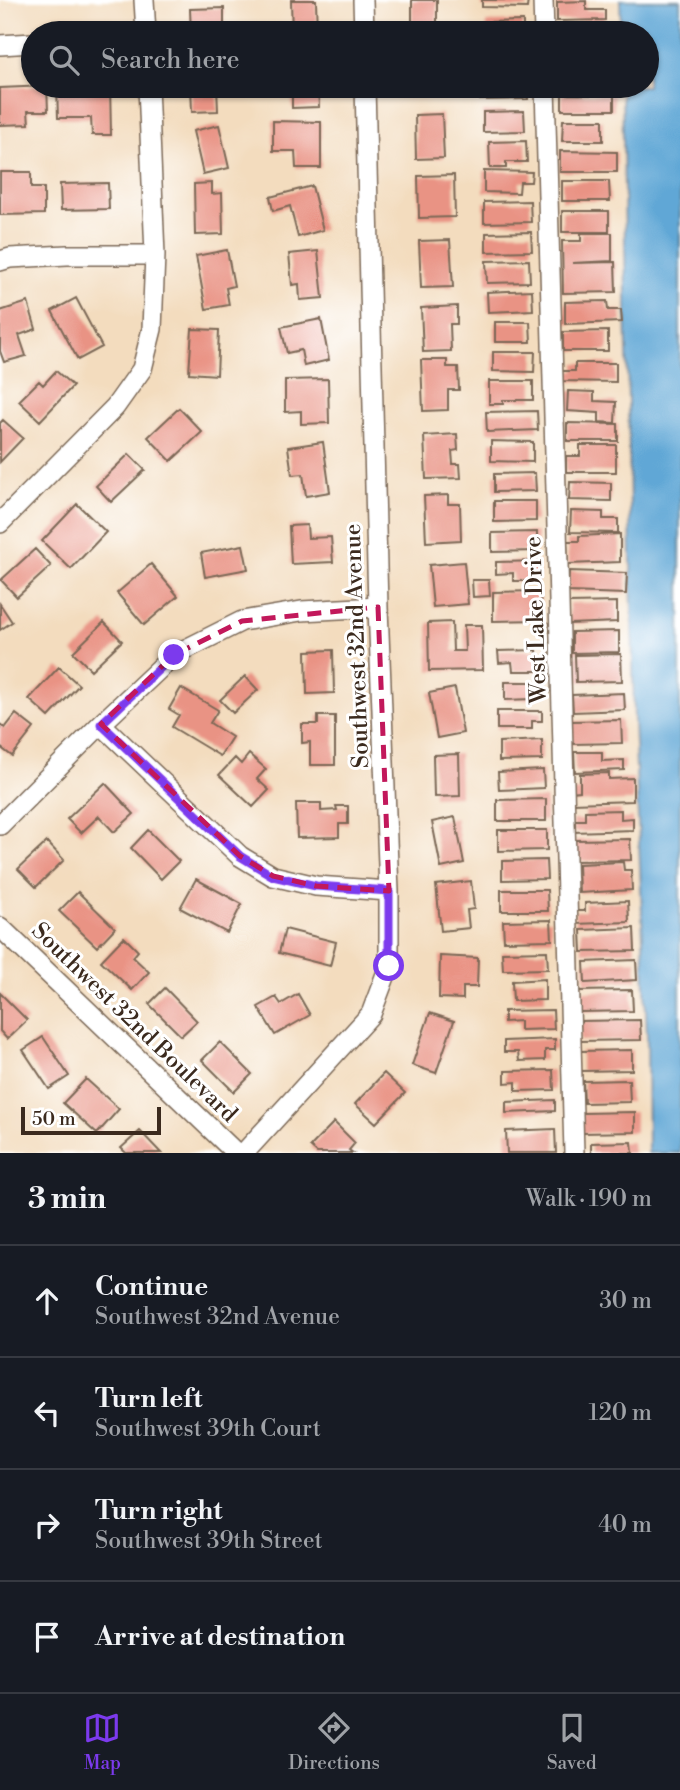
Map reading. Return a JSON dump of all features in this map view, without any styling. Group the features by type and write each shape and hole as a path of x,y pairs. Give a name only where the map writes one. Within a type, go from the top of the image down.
{"street":[{"path":"144,0 145,21"},
{"path":"363,0 364,21"},
{"path":"543,0 544,21"},
{"path":"0,44 21,43"},
{"path":"0,523 115,407 142,369 152,329 155,255 148,98"},
{"name":"Southwest 32nd Avenue","path":"244,1153 371,1014 389,966 365,98"},
{"name":"West Lake Drive","path":"545,98 574,1153"},
{"path":"0,261 67,255 155,255"},
{"path":"0,825 174,655 242,621 302,611 378,607"},
{"path":"101,724 240,856 273,876 316,886 389,891"},
{"name":"Southwest 32nd Boulevard","path":"0,927 236,1153"}],"highlighted area":[{"path":"378,607 389,891 316,886 273,876 240,856 101,724 174,655 242,621"}],"water":[{"path":"620,0 680,0 680,1153 648,1153 647,1037 634,721 622,98 659,98 659,21 621,21"}],"building":[{"path":"291,0 316,0 317,21 292,21"},
{"path":"412,0 437,0 437,21 412,21"},
{"path":"482,0 528,0 527,8 482,7"},
{"path":"586,1 586,10 605,10 605,20 557,21 557,2"},
{"path":"224,8 224,21 190,21 190,9"},
{"path":"21,87 21,98 47,98 48,111 28,111 29,124 0,125 0,88"},
{"path":"57,98 110,98 111,135 92,135 91,118 58,118"},
{"path":"191,98 217,98 218,111 192,112"},
{"path":"292,98 319,98 319,107 292,108"},
{"path":"480,98 528,98 528,99"},
{"path":"562,98 614,98 614,110 562,110"},
{"path":"524,111 525,131 483,132 483,112"},
{"path":"442,114 444,158 416,159 415,115"},
{"path":"563,120 603,120 603,141 562,141"},
{"path":"273,121 321,122 321,168 296,168 295,151 273,151"},
{"path":"219,125 229,168 203,174 193,131"},
{"path":"526,141 527,162 506,162 506,168 490,168 489,142"},
{"path":"560,151 617,152 617,172 560,172"},
{"path":"484,171 532,172 531,182 520,182 519,193 484,192"},
{"path":"0,172 31,172 31,188 44,188 44,214 0,215"},
{"path":"454,175 455,217 419,218 418,176"},
{"path":"562,181 609,181 610,201 562,201"},
{"path":"108,183 109,209 61,210 60,184"},
{"path":"212,183 212,194 222,193 223,234 195,235 194,184"},
{"path":"312,186 323,230 298,237 290,206 273,211 270,197"},
{"path":"530,201 531,222 484,223 484,202"},
{"path":"562,211 609,211 609,232 562,232"},
{"path":"531,232 532,251 486,252 486,233"},
{"path":"581,233 612,233 612,261 572,263 615,262 616,292 563,293 562,241 581,241"},
{"path":"450,240 453,287 421,288 419,241"},
{"path":"227,250 234,286 226,288 229,305 206,309 196,256"},
{"path":"318,251 323,298 300,300 299,284 292,285 289,254"},
{"path":"529,260 530,282 487,283 486,261"},
{"path":"532,290 533,310 488,312 487,292"},
{"path":"76,298 102,347 78,360 52,311"},
{"path":"607,301 608,310 621,310 622,322 565,324 565,302"},
{"path":"28,302 36,329 19,335 26,356 4,362 0,351 0,311"},
{"path":"457,306 457,324 450,324 451,351 423,352 421,308"},
{"path":"321,319 329,360 304,366 301,350 287,353 281,327"},
{"path":"495,322 530,322 531,342 495,342"},
{"path":"192,329 219,330 217,375 189,373"},
{"path":"608,331 608,351 563,351 563,332"},
{"path":"493,352 535,352 534,372 493,371"},
{"path":"421,360 447,360 447,367 458,367 459,390 448,390 448,410 423,411"},
{"path":"575,363 616,363 616,382 562,381 562,371 575,371"},
{"path":"56,371 73,386 40,421 19,401 39,381 43,385"},
{"path":"328,379 329,423 301,424 301,411 285,412 285,380"},
{"path":"489,381 533,381 533,400 503,400 503,404 489,404"},
{"path":"568,391 594,392 594,401 616,402 615,423 599,422 599,413 567,411"},
{"path":"179,408 202,432 171,461 148,437"},
{"path":"537,411 538,430 487,432 486,412"},
{"path":"3,420 23,438 0,462 0,423"},
{"path":"567,423 618,424 618,441 567,441"},
{"path":"457,434 458,450 452,451 453,464 460,464 461,478 426,479 424,436"},
{"path":"491,441 533,442 533,462 491,461"},
{"path":"323,442 330,492 306,496 303,474 292,475 288,447"},
{"path":"580,445 616,445 616,472 566,472 566,456 580,456"},
{"path":"129,454 145,470 111,502 96,486"},
{"path":"535,473 536,491 494,492 494,474"},
{"path":"570,482 611,483 611,501 569,500"},
{"path":"448,495 448,504 460,504 461,540 426,542 424,496"},
{"path":"494,501 536,501 536,521 494,522"},
{"path":"77,504 106,532 71,569 42,541"},
{"path":"571,511 603,512 603,519 618,519 618,533 570,532"},
{"path":"307,525 308,538 331,537 333,562 291,564 289,526"},
{"path":"537,532 537,551 492,552 492,533"},
{"path":"620,534 620,562 568,564 567,541 579,541 579,536"},
{"path":"243,545 248,569 205,577 201,553"},
{"path":"35,549 51,566 17,597 1,580"},
{"path":"539,561 539,581 513,581 513,573 496,574 496,562"},
{"path":"464,562 468,604 433,607 429,565"},
{"path":"151,564 178,596 144,625 117,593"},
{"path":"569,571 627,573 626,594 568,592"},
{"path":"472,580 489,580 490,596 473,597"},
{"path":"540,591 541,620 493,621 493,592"},
{"path":"617,602 617,622 569,624 569,603"},
{"path":"0,604 12,622 0,630"},
{"path":"104,622 122,641 91,670 73,652"},
{"path":"452,622 453,651 465,651 464,625 482,625 483,670 429,671 428,623"},
{"path":"619,631 619,652 572,653 572,632"},
{"path":"333,650 334,693 307,694 306,651"},
{"path":"537,650 538,671 513,671 512,662 499,663 498,651"},
{"path":"621,654 622,681 576,682 575,655"},
{"path":"59,667 79,685 49,717 29,699"},
{"path":"245,676 258,690 233,713 220,700"},
{"path":"505,682 533,682 533,699 505,700"},
{"path":"181,688 218,710 210,723 232,737 220,756 172,727 179,715 169,709"},
{"path":"455,688 463,733 437,738 429,693"},
{"path":"624,693 625,710 573,712 572,695"},
{"path":"497,711 542,711 542,721 532,721 532,729 497,729"},
{"path":"16,714 34,728 12,756 0,747 0,724 5,728"},
{"path":"318,716 335,716 335,765 310,765 310,742 302,743 302,724 318,724"},
{"path":"621,720 622,743 572,744 571,721"},
{"path":"542,740 542,760 499,761 499,742"},
{"path":"574,752 602,752 602,761 624,760 624,770 575,772"},
{"path":"249,754 266,769 257,779 269,790 253,807 219,775 235,758 241,764"},
{"path":"459,754 460,796 434,797 433,755"},
{"path":"543,770 544,788 499,790 498,772"},
{"path":"609,773 609,779 633,778 633,801 572,803 571,792 580,791 580,774"},
{"path":"105,783 134,814 114,832 99,816 81,833 67,819"},
{"path":"546,799 546,821 497,821 497,800"},
{"path":"296,803 321,803 321,811 337,810 336,806 348,806 348,824 339,824 339,837 297,838"},
{"path":"621,810 621,819 633,818 633,830 573,832 573,820 585,820 585,811"},
{"path":"455,817 464,863 441,868 432,822"},
{"path":"148,830 179,861 161,879 131,848"},
{"path":"498,830 547,830 547,850 498,851"},
{"path":"630,839 631,860 575,861 575,840"},
{"path":"47,842 64,860 36,887 18,869"},
{"path":"546,860 547,879 502,880 502,861"},
{"path":"623,862 624,870 631,870 632,890 579,893 578,864"},
{"path":"196,879 242,904 227,933 180,908"},
{"path":"471,881 474,909 467,910 469,928 441,931 436,885"},
{"path":"501,890 547,890 548,911 501,911"},
{"path":"78,892 115,928 97,947 59,911"},
{"path":"628,901 629,922 575,924 575,911 585,911 585,903"},
{"path":"551,920 552,940 504,941 503,921"},
{"path":"634,928 635,951 582,952 581,930"},
{"path":"285,929 336,942 330,966 279,953"},
{"path":"124,937 138,951 133,957 149,972 132,990 101,961"},
{"path":"547,951 548,969 503,970 502,952"},
{"path":"440,956 478,958 477,987 463,987 463,999 439,998"},
{"path":"636,960 637,980 585,983 584,962"},
{"path":"545,979 545,1000 513,1001 512,981"},
{"path":"165,988 197,1021 181,1036 149,1004"},
{"path":"632,990 633,1011 580,1012 579,991"},
{"path":"0,993 27,1020 7,1039 0,1031"},
{"path":"298,994 310,1015 275,1035 258,1007 276,997 281,1004"},
{"path":"553,1010 554,1029 520,1030 520,1021 504,1022 504,1011"},
{"path":"430,1013 454,1021 436,1073 412,1065"},
{"path":"640,1020 641,1040 580,1041 579,1021"},
{"path":"43,1037 69,1076 49,1089 23,1050"},
{"path":"555,1039 555,1050 545,1050 545,1060 519,1061 518,1052 504,1052 504,1041"},
{"path":"220,1042 252,1074 234,1092 202,1060"},
{"path":"632,1050 632,1070 581,1071 581,1051"},
{"path":"553,1070 554,1090 516,1091 516,1082 505,1083 505,1071"},
{"path":"384,1073 405,1093 376,1123 355,1104"},
{"path":"86,1079 119,1109 97,1134 63,1103"},
{"path":"629,1080 630,1102 584,1103 583,1081"},
{"path":"555,1100 555,1111 506,1113 506,1102"},
{"path":"635,1112 635,1132 582,1133 582,1113"},
{"path":"334,1122 355,1143 349,1150 353,1153 317,1153 310,1147"},
{"path":"555,1129 556,1153 507,1153 506,1131"},
{"path":"140,1131 161,1153 126,1153 121,1148"},
{"path":"632,1142 633,1153 591,1153 591,1143"}],"route":[{"path":"174,655 101,724 240,856 273,876 316,886 389,891 389,966"}]}
